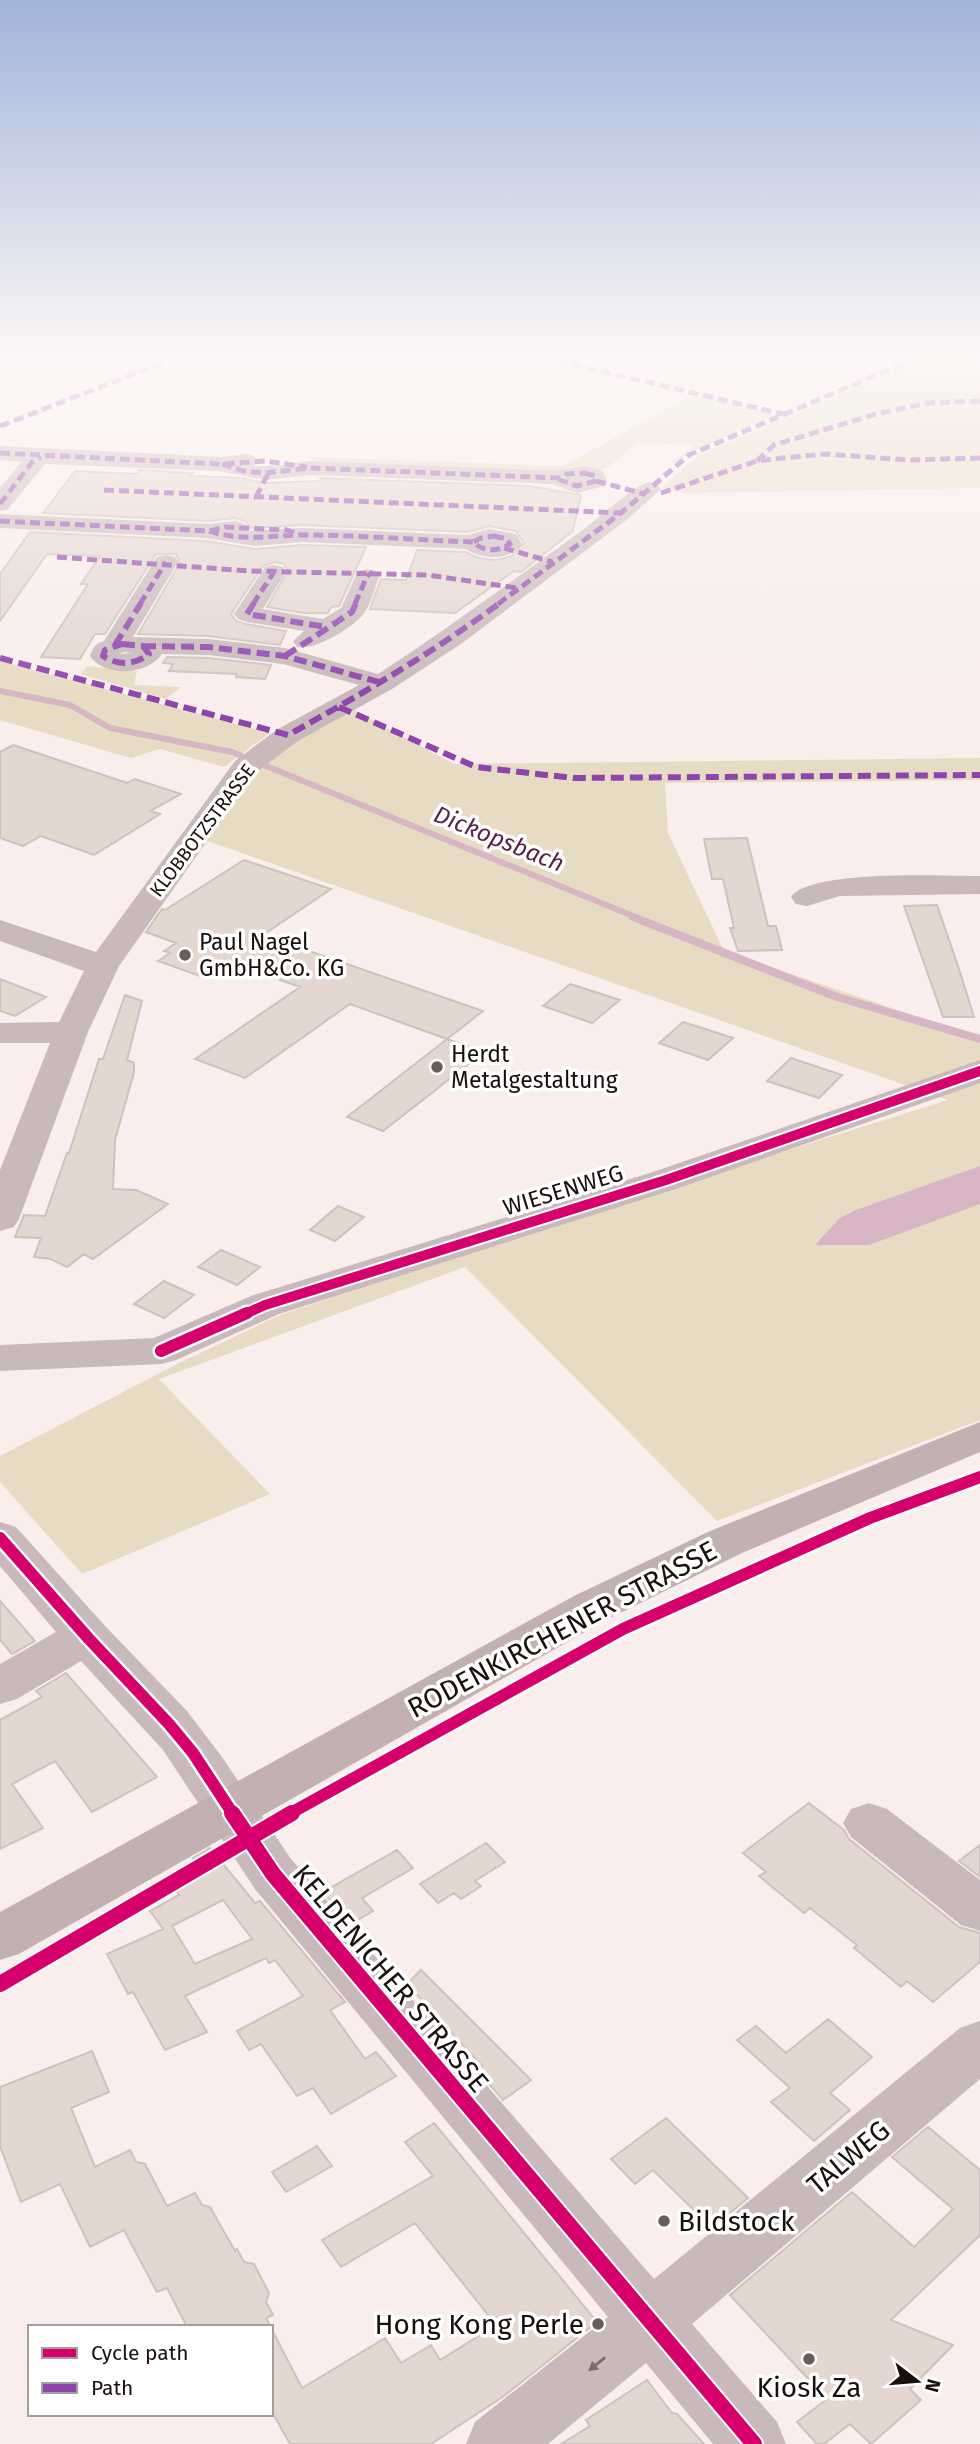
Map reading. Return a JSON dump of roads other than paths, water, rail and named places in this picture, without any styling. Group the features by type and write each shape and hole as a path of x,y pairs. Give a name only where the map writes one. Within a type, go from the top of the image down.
{"main road":[{"name":"RODENKIRCHENER STRASSE","path":"0,1938 590,1608 726,1542 980,1436"}],"street":[{"path":"0,504 28,468"},
{"path":"231,468 269,472 293,472 310,468"},
{"path":"311,468 560,478"},
{"name":"KLOBBOTZSTRASSE","path":"0,1219 71,1032 103,965 253,761 288,735 382,682 452,638 621,513 649,489"},
{"path":"0,521 209,531 221,536 282,539 302,535 473,542"},
{"path":"166,562 116,645 146,662 208,647 285,656 382,682"},
{"path":"274,572 247,614 326,627"},
{"path":"285,656 352,612 367,576"},
{"path":"807,897 836,887 977,894"},
{"path":"0,930 103,965"},
{"path":"0,1033 71,1032"},
{"name":"WIESENWEG","path":"0,1358 160,1351 265,1305 666,1180 980,1071"},
{"name":"KELDENICHER STRASSE","path":"0,1538 180,1737 231,1811 246,1839 273,1874 754,2444"},
{"path":"0,1686 86,1636"},
{"path":"869,1823 980,1910"},
{"name":"TALWEG","path":"498,2444 650,2321 980,2045"}],"waterway":[{"name":"Dickopsbach","path":"0,691 70,705 110,728 232,752 638,918"},
{"name":"Dickopsbach","path":"633,917 837,997 980,1039"}],"place":[{"name":"Paul Nagel GmbH&Co. KG","path":"185,955"},
{"name":"Herdt Metalgestaltung","path":"437,1067"},
{"name":"Bildstock","path":"664,2221"},
{"name":"Hong Kong Perle","path":"598,2324"},
{"name":"Kiosk Za","path":"809,2359"}]}
